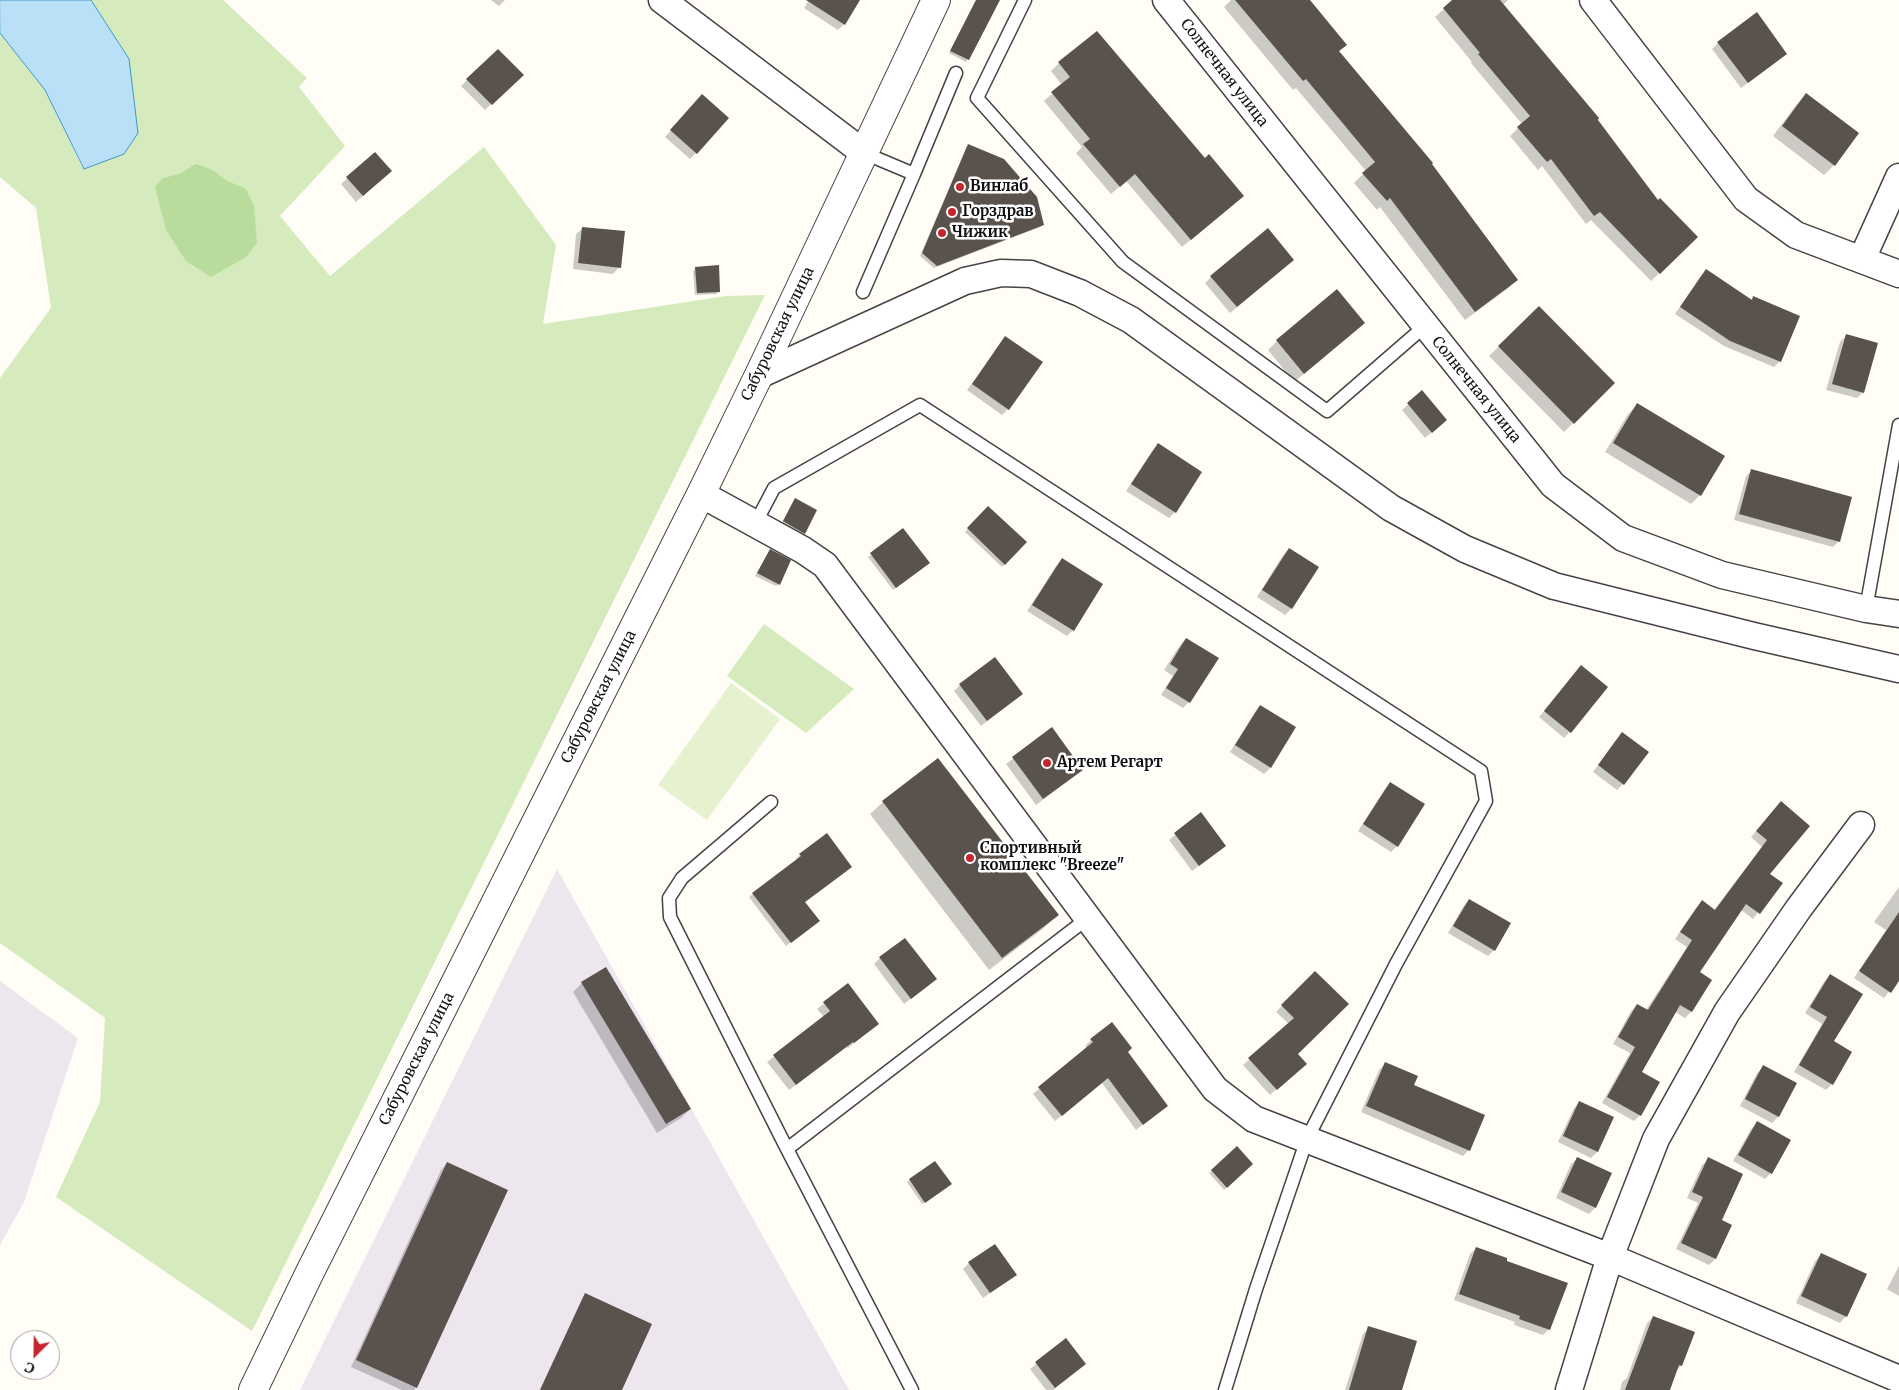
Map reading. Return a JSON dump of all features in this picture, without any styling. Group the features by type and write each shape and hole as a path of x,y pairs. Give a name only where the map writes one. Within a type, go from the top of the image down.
{"street":[{"path":"662,0 864,153"},
{"name":"Сабуровская улица","path":"253,1390 323,1246 701,494 936,0"},
{"name":"Солнечная улица","path":"1166,0 1553,485 1622,538 1722,575 1866,609 1899,614"},
{"path":"1593,0 1746,199 1796,235 1899,274"},
{"path":"1862,259 1899,177"},
{"path":"759,375 965,281 1001,273 1031,274 1080,293 1131,320 1391,508 1465,548 1554,586 1899,669"},
{"path":"701,494 803,550 825,565 1215,1089 1254,1119 1610,1257 1899,1379"},
{"path":"1569,1390 1610,1257 1656,1139 1727,1012 1799,908 1861,825"}],"lane":[{"path":"1025,0 977,98 1123,262 1327,411 1425,326"},
{"path":"863,292 956,73"},
{"path":"864,153 914,174"},
{"path":"755,524 774,488 920,405 1481,771 1486,801 1396,964 1307,1139 1256,1289 1225,1390"},
{"path":"1866,609 1899,425"},
{"path":"771,802 682,878 669,898 670,917 787,1149 912,1390"},
{"path":"787,1149 1088,918"}],"shaded area":[{"path":"557,869 849,1390 300,1390"},
{"path":"0,981 78,1038 24,1202 0,1245"}],"green space":[{"path":"91,0 223,0 307,78 299,87 345,146 280,216 330,276 484,147 556,245 543,324 726,296 765,295 252,1331 56,1197 100,1102 105,1018 0,943 0,378 51,308 36,208 0,177 0,33 45,90 83,169 129,59","holes":["213,170 228,181 245,188 163,178 181,173"]},
{"path":"196,164 213,170 228,181 245,188 254,205 257,243 246,257 211,277 186,261 166,230 155,187 163,178 181,173"},
{"path":"764,624 854,689 806,733 727,676"},
{"path":"731,683 780,719 707,820 658,785"}],"water":[{"path":"0,0 91,0 129,59 138,133 124,154 84,169 45,90 0,33"}],"building":[{"path":"806,0 860,0 845,25"},
{"path":"976,0 1000,0 969,60 950,51"},
{"path":"1235,0 1310,0 1347,45 1339,51 1433,163 1518,280 1475,312 1390,198 1387,201 1362,173 1375,162 1306,79 1303,81"},
{"path":"1452,0 1500,0 1599,118 1598,120 1658,200 1660,198 1698,237 1660,274 1600,212 1594,216 1551,159 1547,162 1517,127 1530,116 1478,54 1480,53 1443,8"},
{"path":"1757,12 1787,54 1748,83 1717,42"},
{"path":"1097,31 1205,158 1209,154 1244,196 1191,240 1135,174 1120,187 1083,144 1090,139 1051,92 1070,77 1058,62"},
{"path":"498,49 524,75 492,105 466,79"},
{"path":"1806,93 1859,133 1835,166 1782,126"},
{"path":"702,94 729,118 697,154 670,130"},
{"path":"968,144 1004,159 1037,197 1044,225 937,266 922,253"},
{"path":"375,152 392,171 363,196 346,177"},
{"path":"582,227 625,231 621,268 578,263"},
{"path":"1268,228 1294,260 1237,307 1210,276"},
{"path":"719,265 720,292 697,293 695,267"},
{"path":"1706,269 1752,300 1753,296 1800,316 1781,362 1730,341 1680,307"},
{"path":"1337,289 1365,323 1304,374 1276,340"},
{"path":"1539,306 1615,383 1574,424 1498,346"},
{"path":"1846,334 1878,343 1864,393 1832,384"},
{"path":"1005,336 1043,362 1009,410 972,384"},
{"path":"1422,390 1447,420 1432,433 1407,403"},
{"path":"1637,403 1725,456 1701,496 1613,443"},
{"path":"1158,443 1202,472 1176,513 1131,484"},
{"path":"1751,469 1852,497 1840,542 1739,514"},
{"path":"795,498 817,510 805,534 783,521"},
{"path":"988,506 1027,542 1005,565 967,528"},
{"path":"903,528 930,563 896,588 870,553"},
{"path":"1289,548 1319,567 1292,609 1262,590"},
{"path":"770,549 791,560 780,585 757,573"},
{"path":"1062,558 1103,584 1074,631 1032,605"},
{"path":"1186,638 1219,658 1190,703 1166,688 1178,669 1170,664"},
{"path":"995,657 1023,694 987,721 959,684"},
{"path":"1581,665 1608,687 1571,733 1544,711"},
{"path":"1260,705 1296,727 1271,768 1235,745"},
{"name":"Артем Регарт","path":"1052,727 1083,770 1043,799 1012,757"},
{"path":"1622,732 1649,752 1624,785 1598,765"},
{"name":"Спортивный комплекс \"Breeze\"","path":"938,758 1059,915 1002,958 882,801"},
{"path":"1390,782 1425,804 1398,847 1363,824"},
{"path":"1781,801 1810,826 1770,874 1783,883 1760,914 1746,904 1700,972 1712,980 1692,1012 1680,1005 1642,1072 1660,1082 1641,1116 1607,1097 1635,1047 1618,1037 1637,1004 1648,1010 1692,940 1680,932 1702,900 1715,910 1767,840 1756,831"},
{"path":"1201,812 1226,846 1199,866 1174,833"},
{"path":"827,833 852,867 805,902 820,921 791,943 752,893 801,856 799,854"},
{"path":"1469,899 1511,923 1495,951 1453,926"},
{"path":"1899,912 1899,981 1891,993 1859,971"},
{"path":"905,938 937,979 911,999 879,957"},
{"path":"606,967 691,1109 666,1124 581,982"},
{"path":"1315,971 1349,1004 1298,1054 1307,1064 1277,1090 1248,1058 1294,1018 1281,1005"},
{"path":"1830,974 1863,994 1834,1041 1852,1052 1833,1085 1799,1065 1827,1017 1810,1007"},
{"path":"848,983 879,1024 796,1085 773,1055 830,1011 823,1002"},
{"path":"1112,1022 1132,1048 1128,1052 1168,1106 1143,1125 1108,1078 1062,1116 1038,1087 1093,1042 1090,1039"},
{"path":"1385,1062 1418,1076 1414,1085 1485,1115 1470,1151 1366,1106"},
{"path":"1763,1065 1797,1083 1779,1117 1745,1099"},
{"path":"1579,1101 1614,1117 1598,1152 1563,1136"},
{"path":"1757,1121 1791,1140 1772,1174 1738,1155"},
{"path":"1237,1146 1253,1164 1227,1188 1211,1170"},
{"path":"1577,1157 1612,1173 1596,1208 1561,1192"},
{"path":"1708,1157 1743,1174 1722,1220 1732,1225 1716,1259 1681,1243 1703,1197 1692,1192"},
{"path":"935,1161 952,1184 925,1203 909,1179"},
{"path":"447,1162 508,1190 417,1388 356,1360"},
{"path":"995,1244 1017,1275 990,1293 968,1262"},
{"path":"1476,1247 1507,1258 1507,1261 1568,1283 1550,1330 1519,1319 1520,1316 1459,1294"},
{"path":"1821,1253 1867,1274 1847,1317 1801,1296"},
{"path":"585,1293 652,1324 622,1390 540,1390"},
{"path":"1653,1316 1695,1332 1682,1366 1679,1365 1670,1390 1625,1390"},
{"path":"1368,1326 1417,1341 1402,1390 1349,1390"},
{"path":"1066,1338 1086,1364 1055,1388 1035,1362"}],"place":[{"name":"Винлаб","path":"960,187"},
{"name":"Горздрав","path":"952,212"},
{"name":"Чижик","path":"942,233"},
{"name":"Артем Регарт","path":"1047,763"},
{"name":"Спортивный комплекс \"Breeze\"","path":"970,858"}]}
